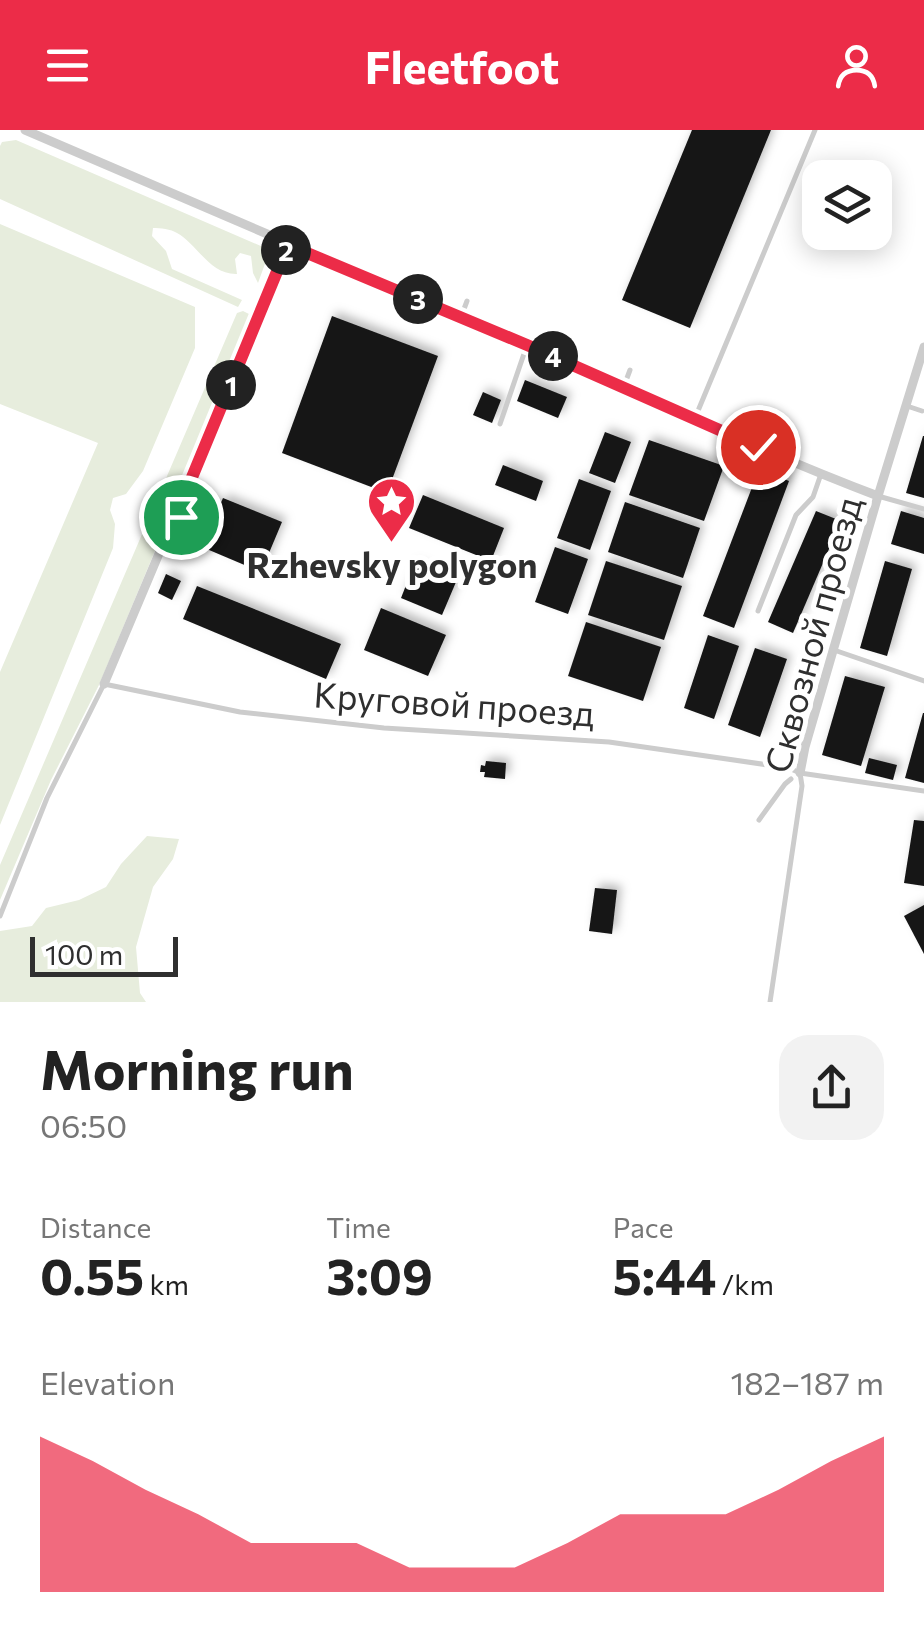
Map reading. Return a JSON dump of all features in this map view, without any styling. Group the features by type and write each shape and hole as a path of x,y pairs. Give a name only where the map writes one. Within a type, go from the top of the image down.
{"street":[{"path":"25,130 878,496"},
{"path":"104,684 179,517 288,245"},
{"name":"Сквозной проезд","path":"796,776 924,347"}],"lane":[{"path":"695,418 815,130"},
{"path":"461,317 468,301"},
{"path":"500,424 527,345"},
{"path":"624,387 630,370"},
{"path":"906,406 922,411"},
{"path":"753,460 758,447"},
{"path":"758,612 796,515 813,497 821,474"},
{"path":"878,496 924,509"},
{"path":"834,650 924,680"},
{"path":"0,916 47,798 104,684"},
{"name":"Круговой проезд","path":"104,684 240,712 384,728 609,742 789,768 796,776 924,792"},
{"path":"758,820 785,784 796,776"},
{"name":"Сквозной проезд","path":"770,1002 802,786 796,776"}],"green space":[{"path":"16,140 270,250 258,283 251,256 240,253 235,259 237,274 227,273 177,233 153,228 152,236 166,251 172,269 242,300 238,307 0,199 0,146 2,142"},
{"path":"0,224 195,307 195,348 143,471 126,494 113,498 113,548 0,825 0,672 98,443 0,404"},
{"path":"243,311 253,316 99,685 51,780 0,900 0,865 237,313"},
{"path":"147,836 179,839 173,859 153,887 136,947 140,993 146,1002 0,1002 0,931 32,926 46,908 79,900 106,887"}],"building":[{"path":"692,130 771,130 690,328 622,300"},
{"path":"332,316 438,356 387,493 282,453"},
{"path":"525,380 567,397 558,418 517,401"},
{"path":"483,392 501,400 492,423 473,415"},
{"path":"605,432 631,442 615,483 589,473"},
{"path":"924,436 924,498 906,493"},
{"path":"649,440 724,466 704,521 629,495"},
{"path":"503,465 543,481 536,501 495,485"},
{"path":"759,469 789,481 734,628 703,616"},
{"path":"579,479 611,491 590,550 557,538"},
{"path":"423,495 504,528 491,561 409,528"},
{"path":"223,498 282,522 261,572 202,547"},
{"path":"625,502 700,528 683,578 608,552"},
{"path":"816,511 841,521 793,633 768,622"},
{"path":"901,511 924,518 924,554 891,544"},
{"path":"555,547 588,559 568,614 535,602"},
{"path":"606,561 682,586 664,640 588,615"},
{"path":"885,561 912,569 887,656 860,648"},
{"path":"414,565 456,582 442,615 401,598"},
{"path":"166,574 181,581 172,600 158,593"},
{"path":"197,586 341,644 326,679 183,619"},
{"path":"381,608 446,635 428,676 364,650"},
{"path":"586,622 661,647 643,701 568,676"},
{"path":"708,635 739,646 714,719 684,708"},
{"path":"755,648 787,659 760,737 728,725"},
{"path":"845,676 885,687 861,766 822,755"},
{"path":"924,713 924,783 905,778"},
{"path":"869,758 897,765 893,780 865,773"},
{"path":"486,761 506,763 505,779 484,777 485,772 480,772"},
{"path":"914,820 924,821 924,886 904,883"},
{"path":"595,888 617,890 612,934 589,931"},
{"path":"924,905 924,954 904,916"}],"place":[{"name":"Rzhevsky polygon","path":"392,544"}],"route":[{"path":"181,517 176,516 288,245 758,447"}]}
